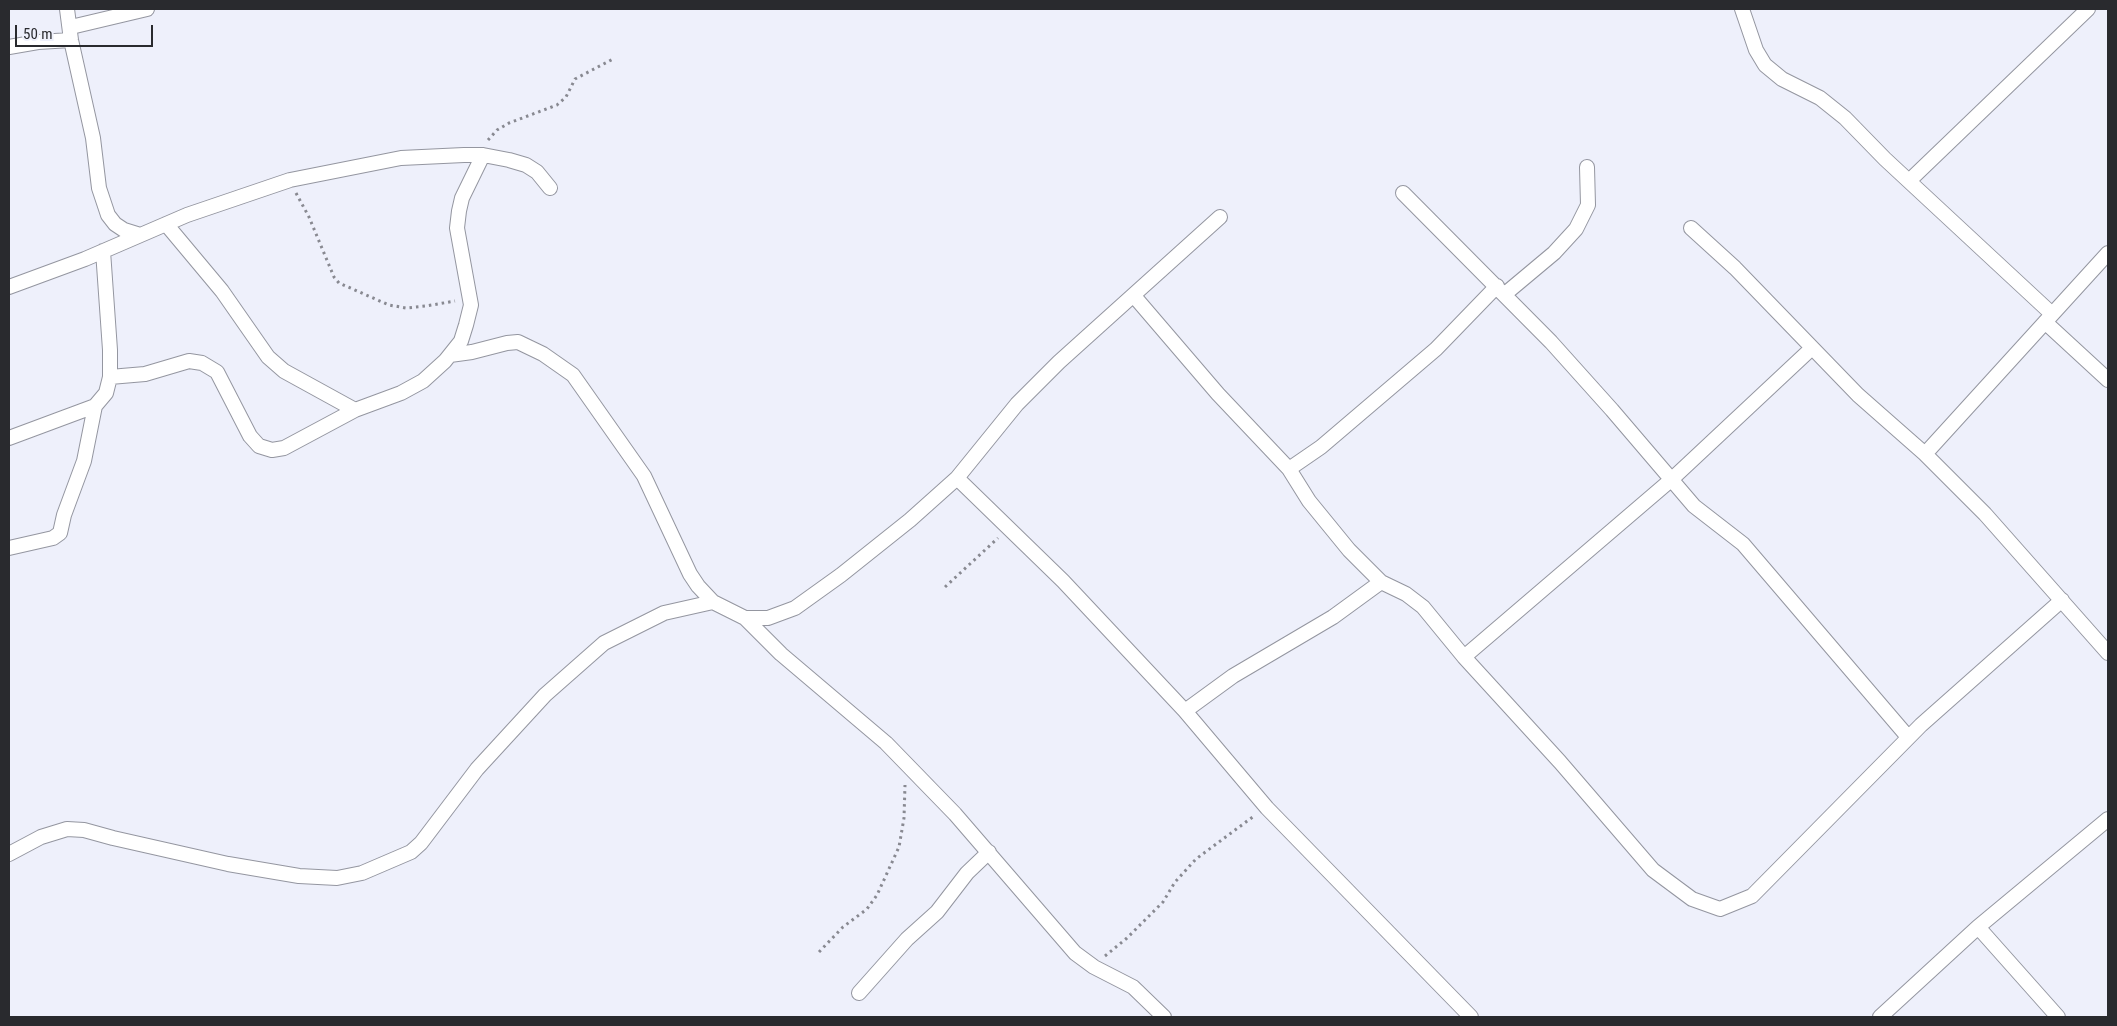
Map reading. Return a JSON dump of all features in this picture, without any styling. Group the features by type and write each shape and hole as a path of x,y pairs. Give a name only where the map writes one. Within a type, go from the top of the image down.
{"street":[{"path":"67,9 93,138 99,188 108,215 115,224 124,230 140,235"},
{"path":"9,47 71,34 147,9"},
{"path":"1742,9 1756,50 1765,65 1782,79 1820,98 1864,135 1885,159 2048,318 2108,380"},
{"path":"1909,181 2088,9"},
{"path":"110,377 145,374 189,361 202,363 217,372 250,436 259,446 272,450 284,448 355,410 401,393 423,381 450,355 461,341 471,305 457,228 462,198 484,155"},
{"path":"9,287 103,251 187,215 290,180 401,158 484,155 526,165 537,172 550,188"},
{"path":"1289,469 1321,447 1436,349 1501,290 1554,253 1576,229 1588,205 1587,166"},
{"path":"1403,192 1501,290 1606,403 1694,506 1744,544 1908,737"},
{"path":"745,618 768,618 795,608 910,520 957,478 1017,404 1059,362 1220,217"},
{"path":"166,224 222,291 268,358 284,371 355,410"},
{"path":"1691,228 1735,268 1858,395 1925,454 1985,514 2108,653"},
{"path":"9,548 53,538 60,533 64,515 84,461 95,406 106,393 110,377 110,350 103,251"},
{"path":"1925,454 2108,253"},
{"path":"1134,296 1218,394 1289,469 1309,501 1349,550 1381,582 1406,594 1423,607 1464,657 1560,762 1653,870 1692,899 1720,909 1752,896 1908,737 2062,600"},
{"path":"450,355 518,342 543,354 573,375 644,476 690,574 698,586 713,602 745,618 780,654 852,713 903,761 989,852 1075,953 1094,967 1133,987 1164,1017"},
{"path":"1464,657 1672,479 1812,348"},
{"path":"9,438 95,406"},
{"path":"957,478 1063,581 1186,711 1267,808 1471,1017"},
{"path":"1186,711 1233,676 1333,617 1381,582"},
{"path":"9,854 41,837 67,829 84,830 228,864 299,876 337,878 362,873 411,852 421,843 477,769 532,708 604,643 664,613 713,602"},
{"path":"1880,1017 1978,927 2108,819"},
{"path":"859,993 907,939 937,912 967,873 989,852"},
{"path":"1978,927 2058,1017"}],"path":[{"path":"484,155 489,139 497,130 509,123 557,105 566,98 575,79 613,59"},
{"path":"290,180 309,217 334,277 339,283 389,305 406,308 470,298"},
{"path":"946,587 1009,528"},
{"path":"819,952 843,927 867,909 877,895 899,847 905,796 903,761"},
{"path":"1094,967 1127,938 1163,902 1176,882 1196,858 1267,808"}]}
